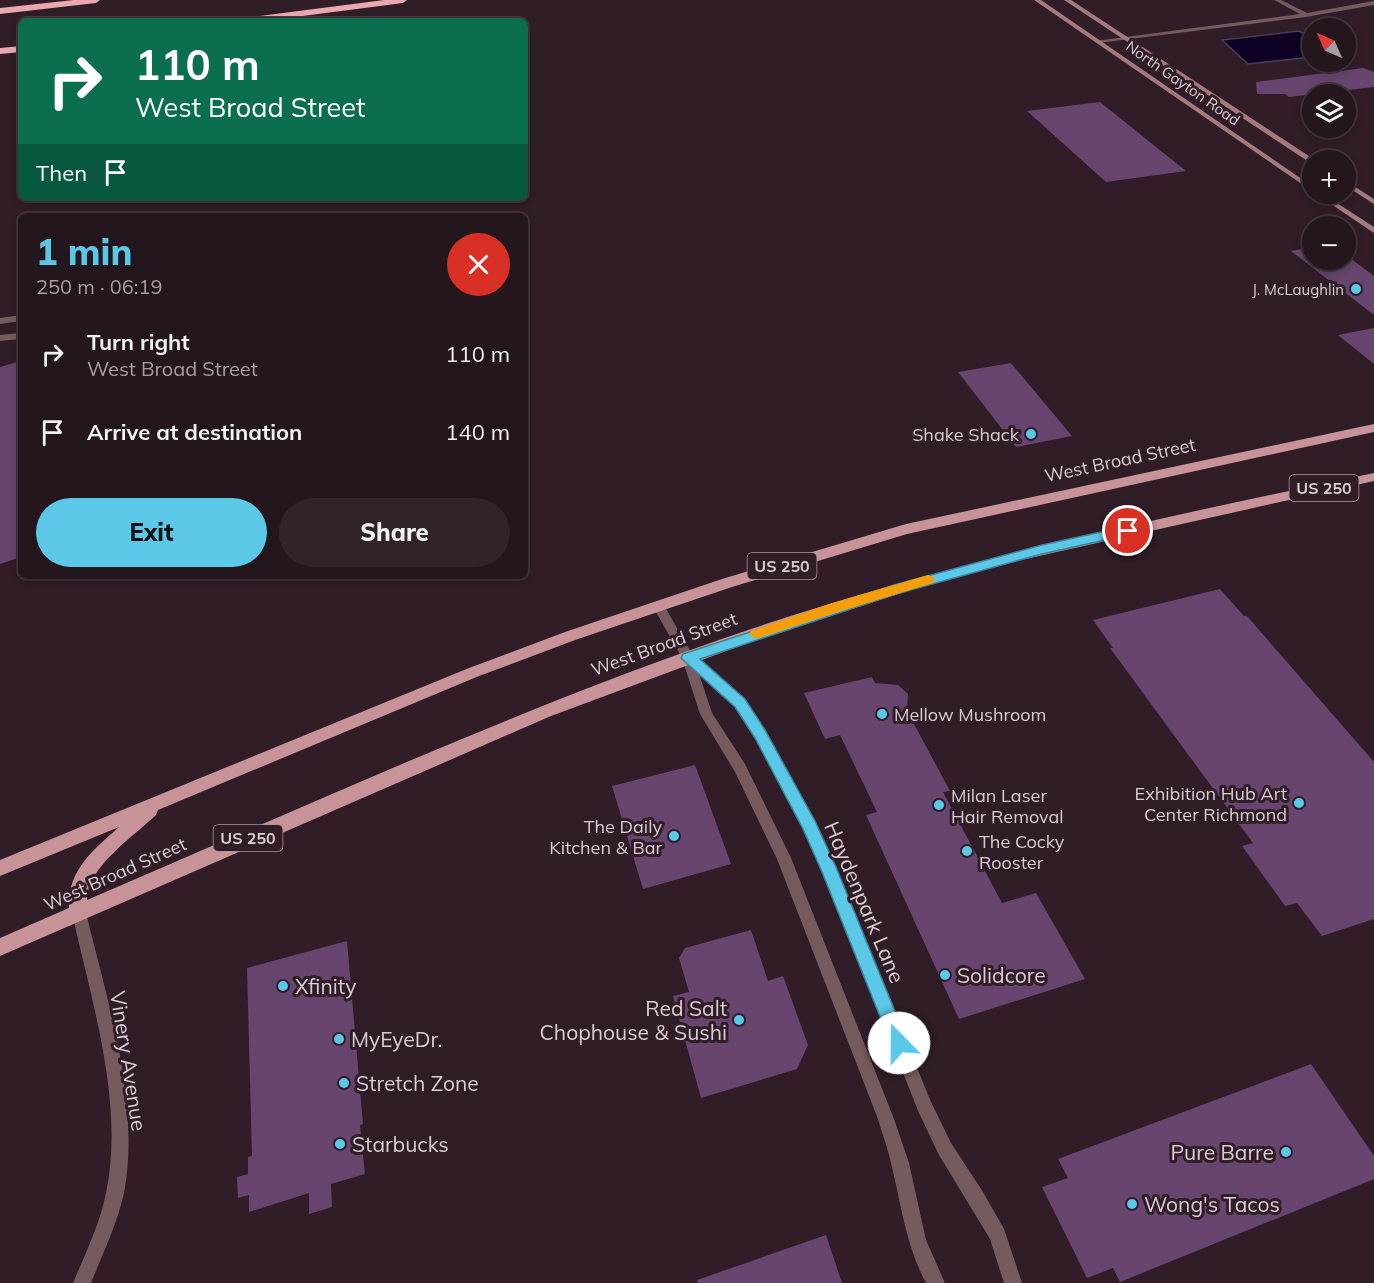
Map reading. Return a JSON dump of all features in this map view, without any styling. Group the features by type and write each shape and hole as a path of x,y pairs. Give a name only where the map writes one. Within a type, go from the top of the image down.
{"highway":[{"path":"0,11 96,0"},
{"path":"267,18 403,0"},
{"path":"0,51 18,49"}],"main road":[{"name":"North Gayton Road","path":"1037,0 1302,182"},
{"name":"North Gayton Road","path":"1067,0 1302,155"},
{"path":"1356,190 1374,202"},
{"path":"1334,204 1374,231"},
{"name":"West Broad Street","path":"0,868 474,672 658,605 906,530 1374,428"},
{"name":"West Broad Street","path":"0,947 535,715 688,658 834,608 973,567 1111,534 1374,477"},
{"path":"79,913 78,892 82,878 107,850 158,802"}],"street":[{"path":"1277,0 1306,15"},
{"path":"1098,41 1306,15 1374,3"},
{"path":"0,321 18,318"},
{"path":"0,338 18,336"},
{"name":"Haydenpark Lane","path":"658,605 688,658 706,714 740,768 784,858 863,1056 900,1164 912,1227 921,1254 936,1283"},
{"name":"Haydenpark Lane","path":"688,658 740,703 760,734 804,816 830,872 925,1107 945,1149 998,1235 1013,1283"},
{"name":"Vinery Avenue","path":"79,913 100,1005 118,1103 120,1138 117,1181 103,1230 82,1283"}],"shaded area":[{"path":"1299,31 1302,33 1302,58 1248,64 1222,40"}],"building":[{"path":"1363,68 1374,72 1374,87 1356,89 1356,84 1302,84 1302,95 1289,97 1285,94 1257,94 1256,82 1332,72 1356,72 1356,69"},
{"path":"1100,102 1186,171 1106,182 1027,111"},
{"path":"1302,249 1302,259 1291,251"},
{"path":"1356,262 1374,276 1374,315 1316,270 1356,270"},
{"path":"1374,328 1374,364 1338,335"},
{"path":"18,362 18,558 0,564 0,367"},
{"path":"1011,363 1072,436 1016,447 958,372"},
{"name":"Exhibition Hub Art Center Richmond","path":"1220,589 1244,616 1247,616 1374,762 1374,919 1322,936 1297,903 1285,906 1242,846 1253,843 1110,648 1113,648 1093,620"},
{"path":"872,677 875,683 898,685 908,694 907,711 950,791 943,792 1002,903 1036,893 1085,979 959,1019 866,815 877,812 840,735 825,739 804,693"},
{"name":"The Daily Kitchen & Bar","path":"695,765 731,864 643,889 612,786"},
{"name":"Red Salt Chophouse & Sushi","path":"751,930 768,981 783,976 808,1045 797,1069 701,1098 673,996 689,992 679,958 685,948"},
{"path":"347,941 363,1124 360,1125 365,1174 331,1184 332,1207 309,1214 309,1193 249,1212 249,1195 238,1198 237,1177 248,1174 248,1157 252,1156 247,968"},
{"path":"1311,1064 1374,1156 1374,1179 1120,1282 1113,1268 1087,1278 1042,1187 1068,1178 1058,1159"},
{"path":"826,1235 842,1283 698,1283 697,1280"}],"slow traffic":[{"path":"756,634 928,580"}],"place":[{"name":"J. McLaughlin","path":"1356,289"},
{"name":"Shake Shack","path":"1031,434"},
{"name":"Mellow Mushroom","path":"882,714"},
{"name":"Exhibition Hub Art Center Richmond","path":"1299,803"},
{"name":"Milan Laser Hair Removal","path":"939,805"},
{"name":"The Daily Kitchen & Bar","path":"674,836"},
{"name":"The Cocky Rooster","path":"967,851"},
{"name":"Solidcore","path":"945,975"},
{"name":"Xfinity","path":"283,986"},
{"name":"Red Salt Chophouse & Sushi","path":"739,1020"},
{"name":"MyEyeDr.","path":"339,1039"},
{"name":"Stretch Zone","path":"344,1083"},
{"name":"Starbucks","path":"340,1144"},
{"name":"Pure Barre","path":"1286,1152"},
{"name":"Wong's Tacos","path":"1132,1204"}],"route":[{"path":"899,1043 830,872 809,826 760,734 740,703 688,658 834,608 973,567 1128,531"}]}
